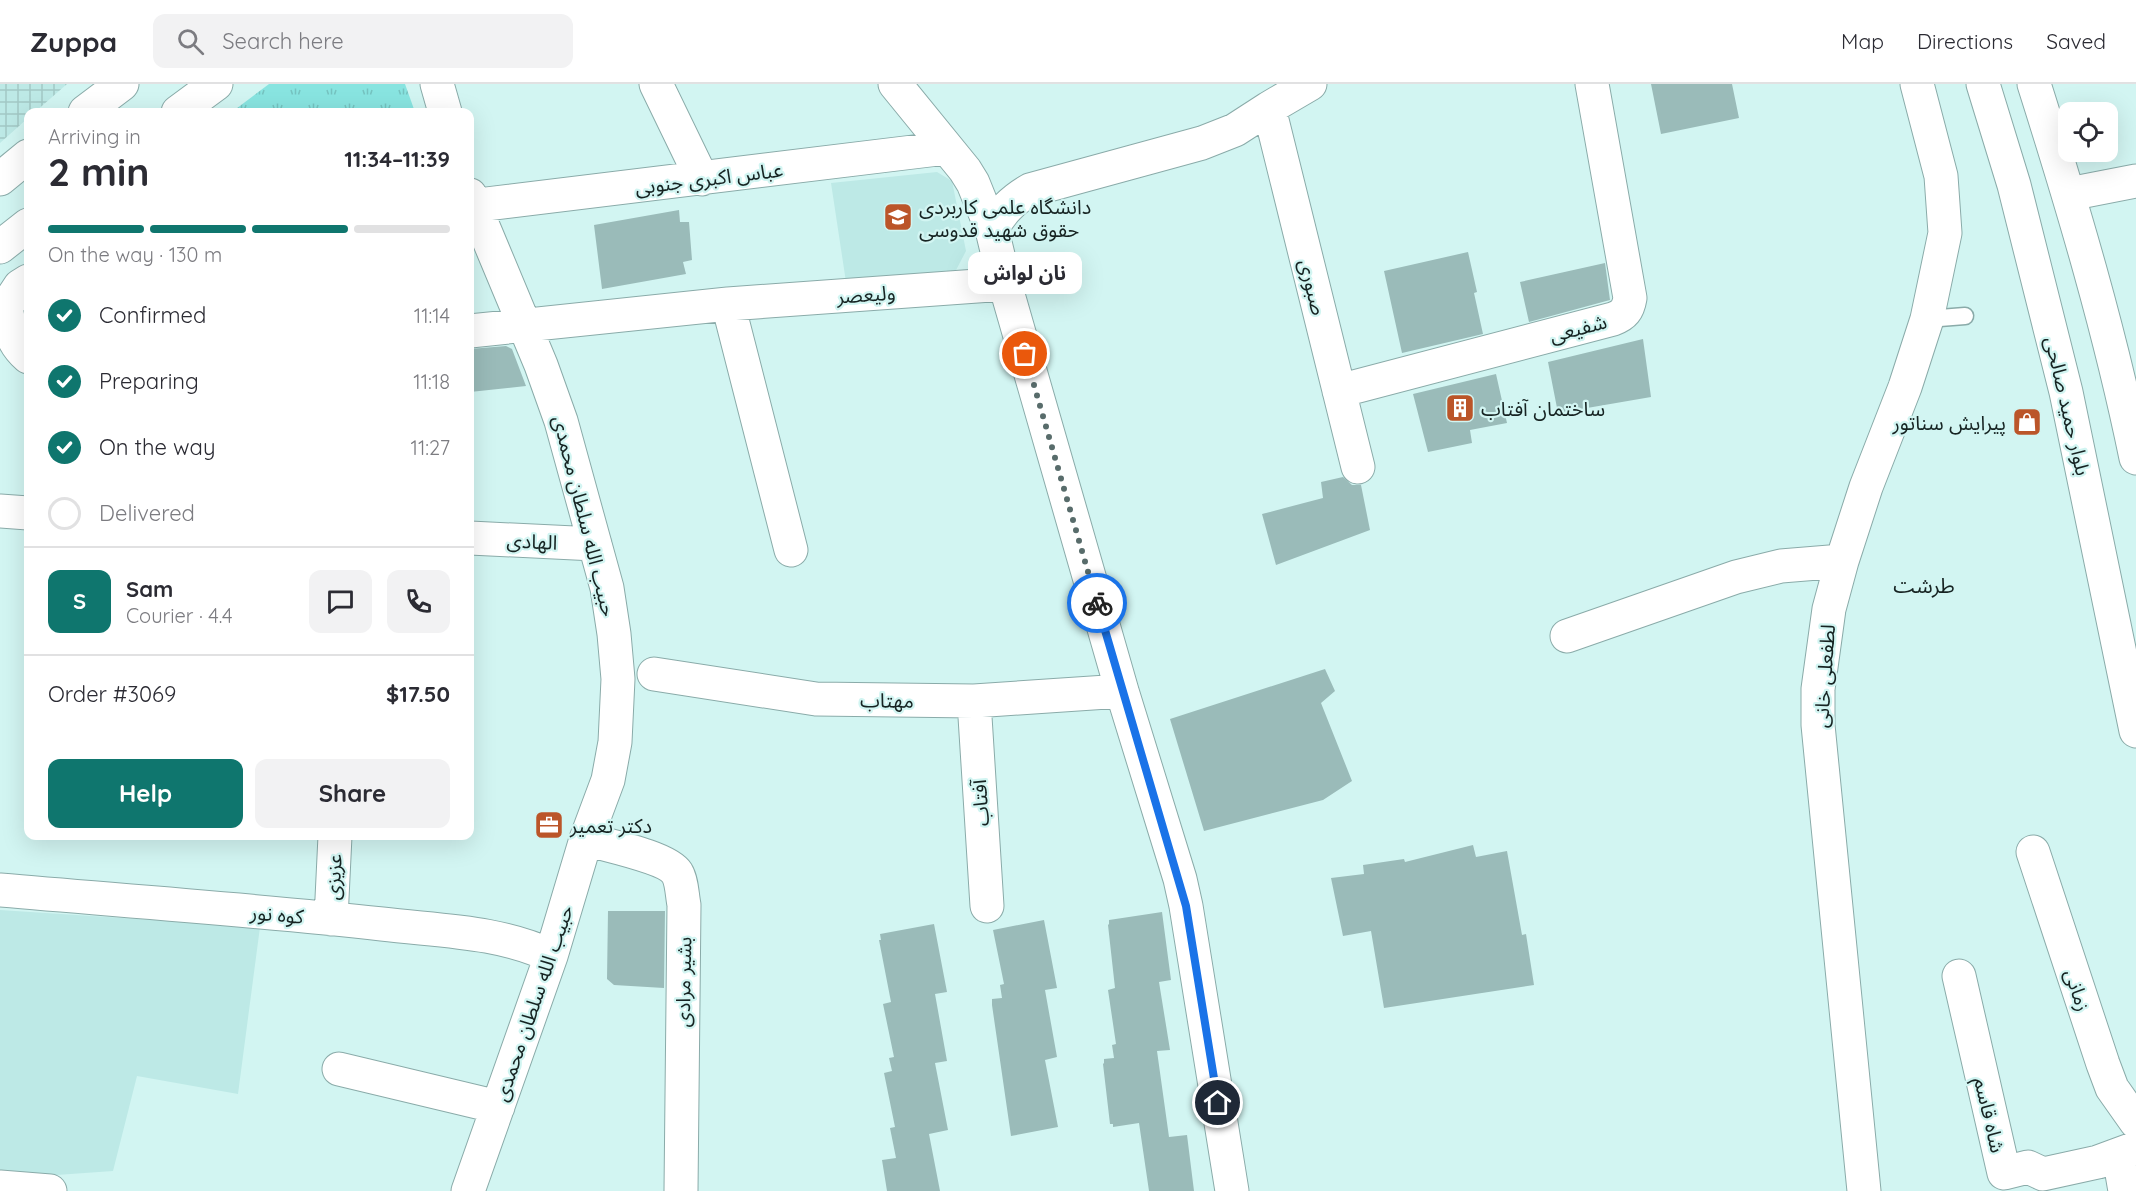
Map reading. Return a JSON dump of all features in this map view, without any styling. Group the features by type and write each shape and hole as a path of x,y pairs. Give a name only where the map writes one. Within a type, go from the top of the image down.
{"street":[{"path":"183,108 216,84"},
{"path":"437,84 444,108"},
{"path":"656,84 702,179"},
{"path":"895,84 973,183 993,230 1005,284 1186,906 1232,1191"},
{"path":"993,230 999,216 1013,200 1030,190 1202,143 1235,130 1310,84"},
{"name":"شفیعی","path":"1339,391 1613,320 1621,316 1628,308 1630,298 1592,84"},
{"name":"لطفعلی خانی","path":"1864,1191 1818,725 1818,689 1829,609 1842,561 1866,487 1905,387 1927,319 1945,233 1941,176 1917,84"},
{"name":"بلوار حمید صالحی","path":"1983,84 2014,185 2066,392 2136,731"},
{"path":"2034,84 2128,382 2136,458"},
{"name":"صبوری","path":"1269,108 1358,466"},
{"name":"عباس اکبری جنوبی","path":"474,202 702,179 946,148"},
{"path":"0,179 24,159"},
{"path":"2069,194 2136,181"},
{"name":"حبیب الله سلطان محمدی","path":"468,1191 551,956 586,839 608,780 615,742 618,679 607,588 561,421 525,325 474,209"},
{"path":"0,247 24,228"},
{"path":"24,284 6,307 10,332 17,347 24,353"},
{"name":"ولیعصر","path":"474,330 728,304 1005,284"},
{"path":"728,304 790,550"},
{"path":"0,511 24,513"},
{"name":"الهادی","path":"474,538 595,544"},
{"path":"1567,636 1736,577 1781,566 1842,561"},
{"name":"مهتاب","path":"654,674 816,699 974,701 1122,691"},
{"name":"آفتاب","path":"974,701 987,906"},
{"name":"بشیر مرادی","path":"586,839 651,857 669,865 677,873 684,905 681,1191"},
{"name":"عزیزی","path":"331,919 335,840"},
{"name":"زمانی","path":"2033,852 2112,1088 2136,1122"},
{"name":"کوه نور","path":"0,890 331,919 477,935 532,947 551,956"},
{"name":"شاه قاسم","path":"1959,976 2004,1173 2028,1167 2043,1174 2127,1152 2125,1191"},
{"path":"339,1069 498,1107"},
{"path":"0,1187 51,1191"}],"lane":[{"path":"1927,319 1965,316"}],"shaded area":[{"path":"0,84 67,84 40,108 24,108 24,122 0,143"},
{"name":"دانشگاه علمی کاربردی حقوق شهید قدوسی","path":"937,172 952,181 966,251 954,274 846,282 831,183"},
{"path":"0,910 260,927 238,1094 137,1076 113,1171 0,1179"}],"green space":[{"path":"269,84 405,84 414,108 237,108"}],"building":[{"path":"1651,84 1732,84 1739,118 1661,134"},
{"path":"679,210 680,222 689,222 692,260 683,262 686,274 602,289 594,225"},
{"path":"1468,252 1483,334 1402,353 1384,271"},
{"path":"1605,263 1610,300 1529,322 1520,282"},
{"path":"1643,339 1651,397 1558,413 1548,362"},
{"path":"506,346 512,349 526,386 474,392 474,349"},
{"name":"ساختمان آفتاب","path":"1496,374 1507,423 1470,430 1472,443 1428,452 1413,394"},
{"path":"1343,477 1352,485 1361,485 1370,530 1276,565 1262,514 1323,498 1321,482"},
{"path":"1325,669 1335,691 1321,703 1352,781 1323,800 1204,831 1170,719"},
{"path":"1473,845 1476,857 1507,851 1522,935 1526,934 1534,985 1384,1008 1371,931 1343,936 1331,878 1364,874 1363,865 1404,859 1405,862"},
{"path":"608,911 665,911 664,988 614,985 607,979"},
{"path":"1162,912 1171,980 1159,982 1170,1050 1157,1051 1169,1137 1187,1135 1194,1191 1149,1191 1139,1123 1113,1127 1113,1124 1110,1124 1103,1064 1104,1059 1114,1058 1112,1045 1116,1044 1108,990 1115,988 1109,920"},
{"path":"1044,920 1057,988 1045,990 1057,1057 1045,1060 1058,1127 1011,1136 992,1005 992,999 1002,998 1000,985 1004,984 993,930"},
{"path":"934,924 947,992 935,994 947,1061 935,1063 948,1130 929,1134 940,1191 887,1191 882,1160 896,1158 890,1128 895,1127 884,1073 892,1071 889,1058 894,1057 883,1004 891,1002 879,940 881,940 880,934"}],"way so far":[{"path":"1025,354 1097,603"}],"place":[{"name":"دانشگاه علمی کاربردی حقوق شهید قدوسی","path":"898,217"},
{"name":"نان لواش","path":"1025,354"},
{"name":"ساختمان آفتاب","path":"1460,408"},
{"name":"پیرایش سناتور","path":"2027,422"},
{"name":"دکتر تعمیر","path":"549,825"}],"district":[{"name":"طرشت","path":"1924,585"}],"route":[{"path":"1097,603 1180,879 1218,1103"}]}
